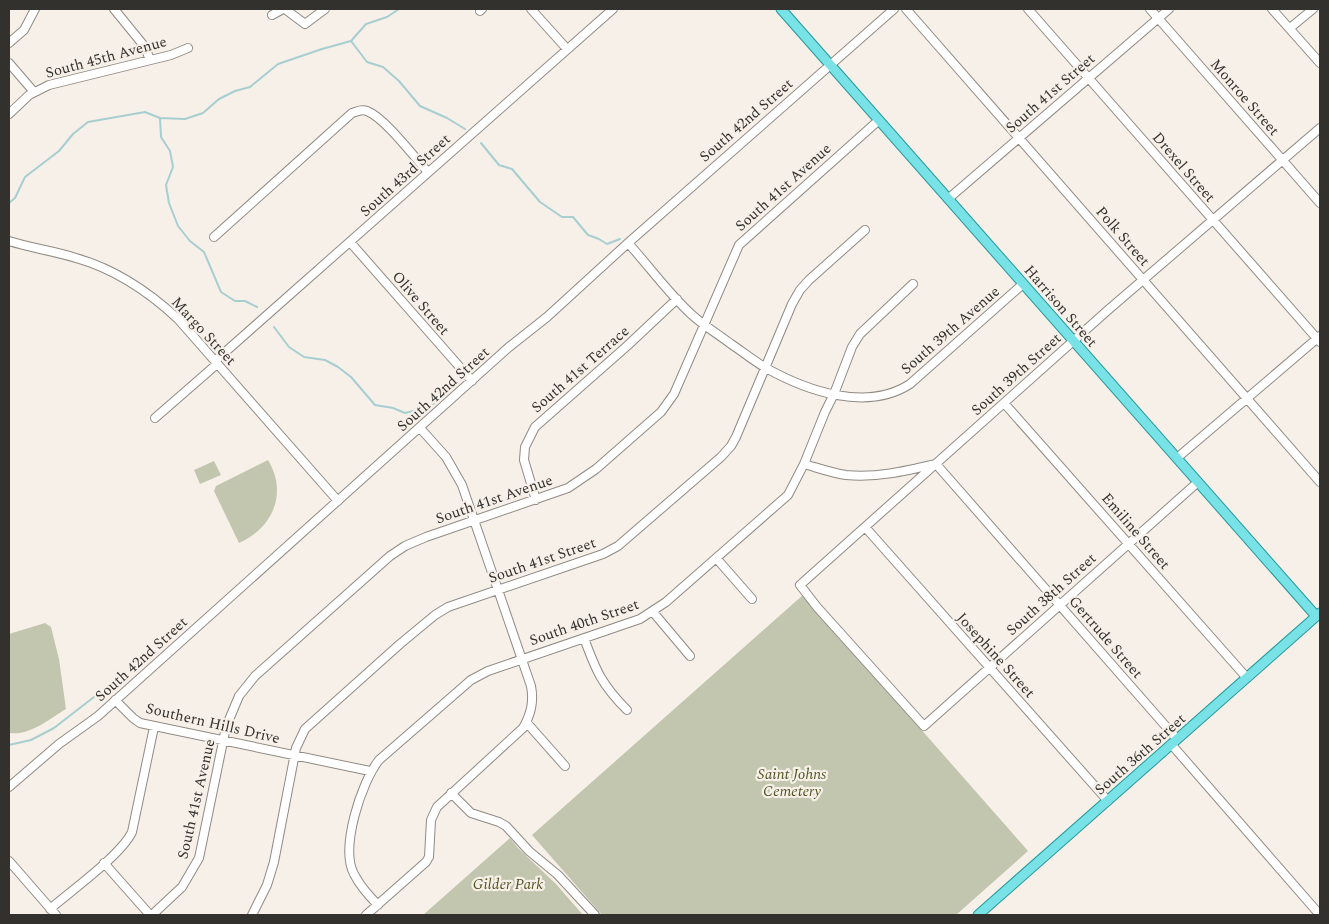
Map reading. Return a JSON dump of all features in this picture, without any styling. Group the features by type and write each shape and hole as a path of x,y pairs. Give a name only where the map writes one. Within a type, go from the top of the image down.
{"main road":[{"name":"Harrison Street","path":"781,9 1319,617"},
{"name":"South 36th Street","path":"978,915 1319,617"}],"street":[{"path":"9,43 24,30 35,9"},
{"path":"114,9 145,47 150,60"},
{"path":"272,15 284,9 304,24 325,9"},
{"path":"531,9 567,49"},
{"name":"South 43rd Street","path":"155,418 428,172 613,9"},
{"name":"South 42nd Street","path":"9,788 59,744 98,716 509,347 547,317 628,243 894,9"},
{"name":"Polk Street","path":"906,9 1320,482"},
{"name":"Drexel Street","path":"1028,9 1319,339"},
{"name":"Monroe Street","path":"1150,9 1320,203"},
{"name":"South 41st Street","path":"948,199 1169,9"},
{"path":"1272,9 1320,63"},
{"path":"1290,28 1313,9"},
{"name":"South 45th Avenue","path":"9,114 34,92 49,85 170,56 188,48"},
{"path":"9,62 34,92"},
{"path":"214,237 352,113 360,110 366,110 383,122 428,172"},
{"name":"South 41st Avenue","path":"152,915 182,887 199,858 226,727 234,705 251,680 390,556 405,546 568,488 582,480 661,412 674,394 739,245 879,120"},
{"name":"South 39th Street","path":"924,726 816,607 800,585 1143,280 1320,128"},
{"name":"South 41st Street","path":"252,915 267,885 272,870 294,756 300,738 311,723 436,614 448,607 603,554 618,546 721,457 731,446 800,290 865,230"},
{"name":"Margo Street","path":"9,241 77,258 102,268 130,282 164,307 216,362 338,501"},
{"name":"Olive Street","path":"350,242 472,381"},
{"name":"South 39th Avenue","path":"628,243 677,299 704,325 765,367 795,382 834,394 867,398 886,395 902,389 918,378 1023,284"},
{"name":"South 40th Street","path":"378,905 354,874 350,860 352,830 361,791 370,771 379,760 471,680 488,671 640,619 653,612 788,495 804,464 852,347 860,334 913,284"},
{"name":"South 41st Terrace","path":"536,500 524,460 525,447 535,427 677,299"},
{"path":"1177,458 1319,339"},
{"name":"Emiline Street","path":"1004,403 1247,678"},
{"path":"366,915 426,862 429,857 431,820 437,807 517,735 527,722 531,712 533,697 462,486 454,469 420,428"},
{"path":"804,464 846,475 878,475 903,472 936,464"},
{"name":"Gertrude Street","path":"936,464 1060,605 1320,915"},
{"name":"South 38th Street","path":"924,726 1198,482"},
{"name":"Josephine Street","path":"865,527 1108,800"},
{"path":"717,558 752,599"},
{"path":"653,612 690,656"},
{"path":"584,638 601,680 612,695 628,710"},
{"name":"Southern Hills Drive","path":"115,700 140,723 370,771"},
{"path":"527,722 565,766"},
{"path":"10,864 53,912 125,844 132,832 154,726"},
{"path":"451,793 471,813 506,826 529,851 558,875 595,915"},
{"path":"104,863 152,915"}],"green space":[{"path":"268,460 274,472 277,485 277,497 274,508 261,528 239,543 214,491 216,486"},
{"path":"214,461 221,475 200,484 194,470"},
{"name":"Saint Johns Cemetery","path":"803,595 1028,851 956,915 602,915 532,835"},
{"path":"45,623 51,627 59,659 66,709 32,729 24,732 9,733 9,634"},
{"name":"Gilder Park","path":"510,838 556,884 583,915 423,915"}],"waterway":[{"path":"9,203 15,198 25,177 59,151 73,134 88,122 145,112 160,118 185,119 203,113 219,99 235,91 250,87 278,64 351,41 366,24 387,17 399,9"},
{"path":"351,41 367,62 383,67 399,81 420,106 447,118 465,129"},
{"path":"160,118 161,137 170,151 173,167 166,185 169,203 178,226 190,241 204,252 221,292 235,301 245,301 257,307"},
{"path":"481,143 499,165 512,169 540,202 562,217 573,217 588,235 607,244 620,239"},
{"path":"274,327 289,347 304,357 325,360 351,377 375,405 393,408 405,413 422,409 435,403 452,388"},
{"path":"9,745 31,740 54,728 94,697"}]}
